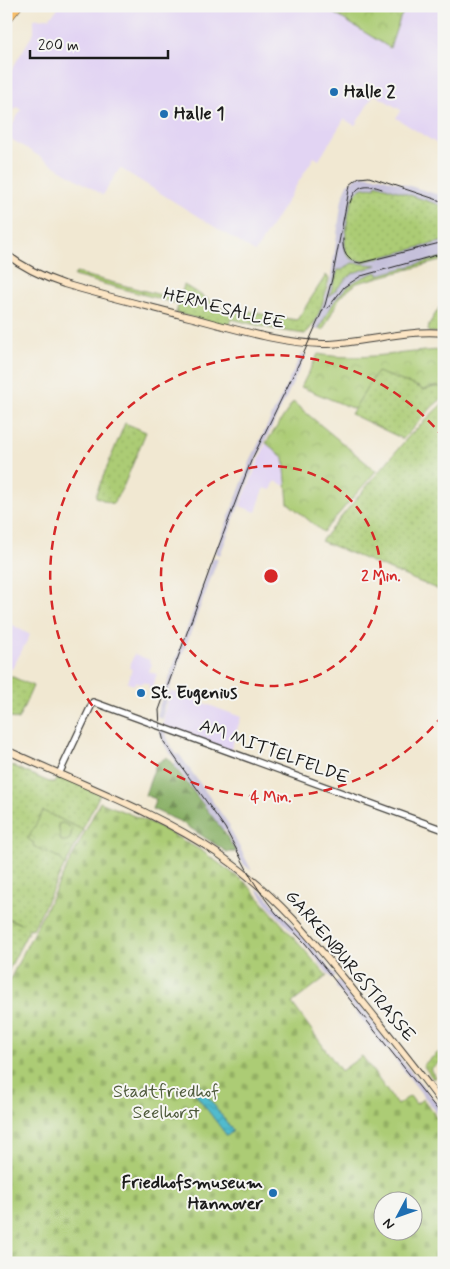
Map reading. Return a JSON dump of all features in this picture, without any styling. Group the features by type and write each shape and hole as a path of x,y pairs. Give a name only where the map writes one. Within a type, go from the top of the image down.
{"highway":[{"path":"6,10 9,6"},
{"path":"6,21 18,6"}],"main road":[{"name":"HERMESALLEE","path":"6,254 25,268 64,284 228,327 291,341 323,344 353,342 408,334 444,333"},
{"name":"GARKENBURGSTRASSE","path":"6,750 136,808 193,839 220,856 267,892 292,916 318,946 444,1106"}],"street":[{"name":"AM MITTELFELDE","path":"59,774 93,702 444,830"}],"shaded area":[{"path":"60,6 444,6 444,148 396,118 401,110 374,94 356,124 354,125 344,119 319,160 314,157 255,252 120,168 103,195 6,136 6,132 8,133 21,110 17,107 6,116 6,79 34,32 34,19 49,18"},
{"path":"363,175 377,176 436,194 439,194 444,185 444,257 378,275 377,272 358,279 353,282 330,308 319,330 313,329 325,299 331,277 342,199 348,184"},
{"path":"302,353 306,355 257,459 220,555 215,553 252,457"},
{"path":"266,443 284,458 286,486 275,481 271,490 264,488 256,512 240,506"},
{"path":"213,557 218,559 170,688 164,707 163,719 157,717 159,706"},
{"path":"6,621 30,635 12,669 6,667"},
{"path":"134,654 150,660 149,663 152,664 149,672 157,674 152,688 148,688 149,684 142,682 141,684 135,682 134,685 127,683 132,669 129,668"},
{"path":"171,691 241,717 230,752 163,726 165,709"},
{"path":"158,728 164,730 177,755 179,754 230,826 252,871 243,864 225,830 223,830 174,764 176,762 165,746"},
{"path":"255,887 267,896 307,940 336,976 332,979 310,951 269,907"},
{"path":"338,980 342,981 392,1045 386,1050 335,986 337,985 335,982"},
{"path":"393,1049 444,1112 444,1122 389,1052"}],"green space":[{"path":"322,6 407,6 400,18 390,48"},
{"path":"376,184 443,206 444,241 366,261 357,261 351,258 348,255 345,244 349,210 352,201 359,190 375,188"},
{"path":"444,257 444,260 357,283 340,297 323,330 319,329 341,293 356,281 377,272 378,275"},
{"path":"352,263 377,265 356,272 348,277 329,297 338,270 342,270"},
{"path":"76,273 176,299 175,303 74,276"},
{"path":"326,275 329,279 321,308 314,323 305,334 277,330 231,319 228,327 176,313 184,285 232,314 236,308 297,320"},
{"path":"444,300 444,333 428,332 429,324"},
{"path":"444,350 444,389 438,386 423,390 377,372 354,409 301,387 318,354 365,357"},
{"path":"377,371 423,390 438,386 444,389 444,397 433,406 403,439 351,414"},
{"path":"293,402 376,471 323,532 288,503 284,458 266,443"},
{"path":"444,402 444,592 321,541 408,437"},
{"path":"125,423 146,432 124,485 113,504 96,497 96,494"},
{"path":"6,674 33,686 18,720 6,716"},
{"path":"167,757 224,832 236,852 227,852 181,822 152,809 156,799 145,795 156,764"},
{"path":"6,763 49,782 55,782 59,774 101,792 33,929 30,928 6,975 6,918 21,924 6,917"},
{"name":"Stadtfriedhof Seelhorst","path":"100,802 154,824 202,851 246,883 327,976 292,1003 341,1071 362,1056 397,1105 410,1096 416,1104 423,1099 444,1127 444,1263 6,1263 6,987"},
{"path":"43,811 83,830 65,866 60,858 33,846 34,843 28,839"},
{"path":"62,823 72,830 70,839 66,841 61,841 58,824"},
{"path":"444,1048 444,1059 430,1069 435,1077 433,1079 423,1065"}],"water":[{"path":"198,1083 233,1131 227,1136 191,1088"}],"tram line":[{"path":"444,202 369,177 359,178 350,185 332,279 325,305 302,357 251,461 159,710 164,742 225,828 263,896 276,913 305,943 444,1118"},
{"path":"350,203 355,192 362,187 371,186 382,189"},
{"path":"343,239 343,248 346,255 355,262 360,263 444,242"},
{"path":"328,308 344,287 361,276 444,253"}],"place":[{"name":"Halle 2","path":"334,92"},
{"name":"Halle 1","path":"164,114"},
{"name":"St. Eugenius","path":"141,693"},
{"name":"Friedhofsmuseum Hannover","path":"273,1193"}]}
